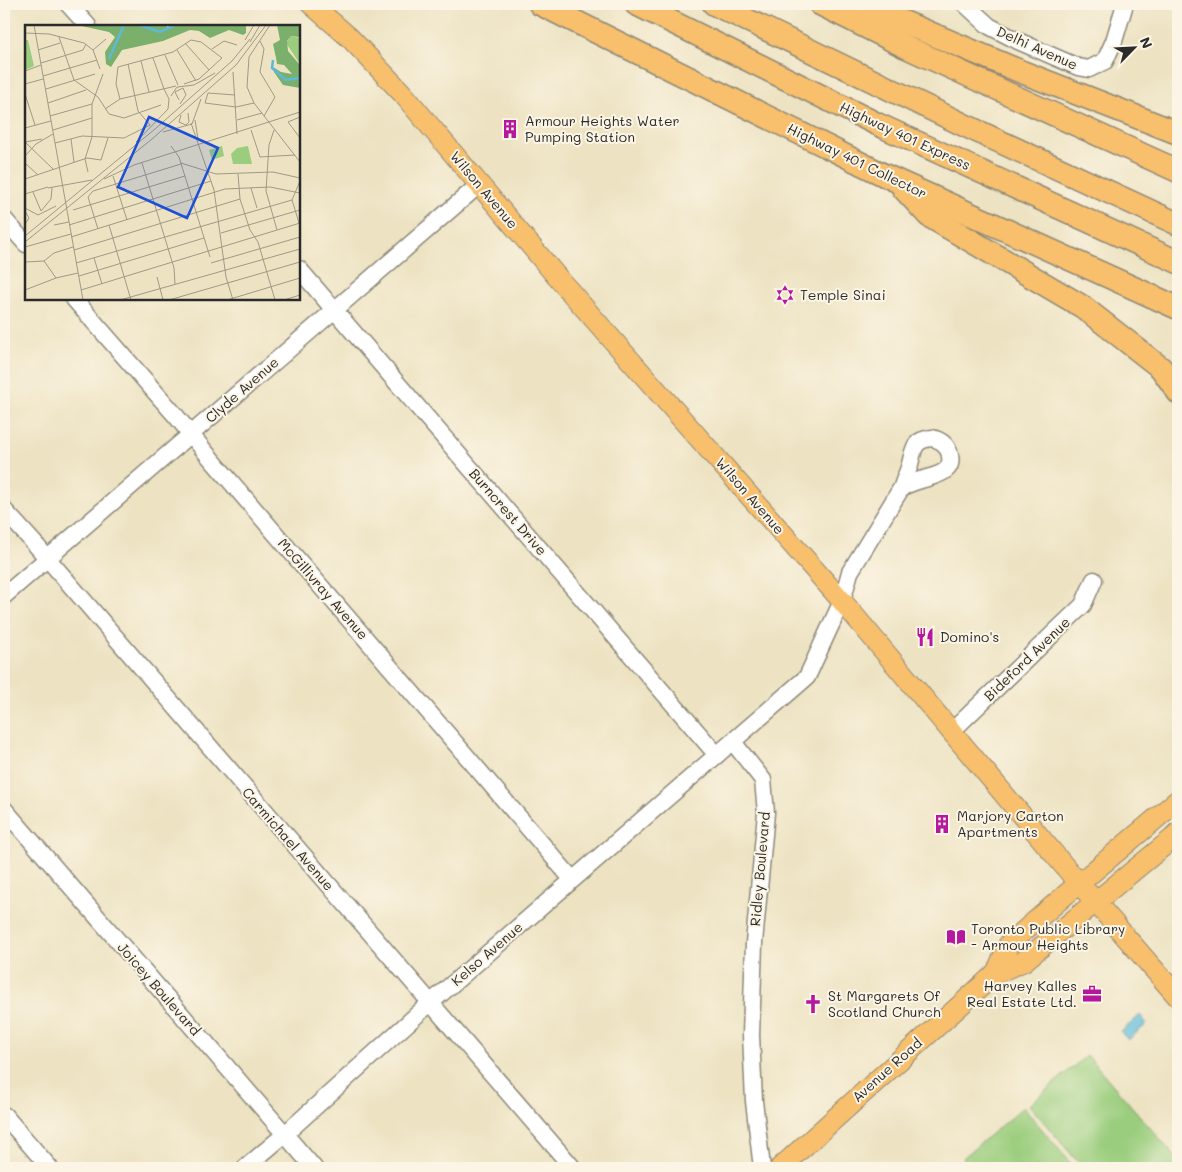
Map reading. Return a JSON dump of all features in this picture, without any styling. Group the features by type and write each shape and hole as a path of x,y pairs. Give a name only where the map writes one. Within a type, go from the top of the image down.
{"highway":[{"name":"Highway 401 Collector","path":"540,4 895,180 1178,308"},
{"name":"Highway 401 Express","path":"636,4 877,124 1178,262"},
{"path":"714,4 956,121 1178,224"},
{"path":"820,4 906,47 1178,171"},
{"path":"862,4 1022,72 1178,133"},
{"path":"895,180 929,216 1083,307 1161,368 1178,392"}],"main road":[{"name":"Wilson Avenue","path":"311,4 350,38 403,94 558,278 842,601 1079,883 1178,997"},
{"name":"Avenue Road","path":"996,973 1009,944 1178,800"},
{"name":"Avenue Road","path":"780,1168 996,973 1024,961 1178,834"}],"street":[{"path":"68,4 87,25"},
{"name":"Delhi Avenue","path":"964,4 989,26 1078,67 1089,69 1105,61 1114,41 1125,4"},
{"name":"Clyde Avenue","path":"4,596 480,184"},
{"path":"4,219 25,243"},
{"name":"Burncrest Drive","path":"300,270 717,755"},
{"name":"McGillivray Avenue","path":"75,300 572,879"},
{"path":"733,742 806,677 842,601 850,572 902,487"},
{"name":"Carmichael Avenue","path":"4,510 573,1168"},
{"name":"Bideford Avenue","path":"952,732 1083,605 1094,580"},
{"name":"Kelso Avenue","path":"245,1168 572,879 733,742"},
{"name":"Ridley Boulevard","path":"733,742 762,780 766,813 754,943 751,1035 754,1101 762,1168"},
{"name":"Joicey Boulevard","path":"4,808 314,1168"},
{"path":"4,1115 50,1168"}],"green space":[{"path":"1087,1055 1178,1160 1178,1168 1083,1168 1029,1105"},
{"path":"1023,1107 1075,1168 972,1168 963,1158"}],"water":[{"path":"1140,1015 1147,1024 1128,1040 1121,1032"}],"place":[{"name":"Armour Heights Water Pumping Station","path":"510,129"},
{"name":"Temple Sinai","path":"785,295"},
{"name":"Domino's","path":"925,637"},
{"name":"Marjory Carton Apartments","path":"942,824"},
{"name":"Toronto Public Library - Armour Heights","path":"956,937"},
{"name":"Harvey Kalles Real Estate Ltd.","path":"1092,994"},
{"name":"St Margarets Of Scotland Church","path":"813,1004"}]}
